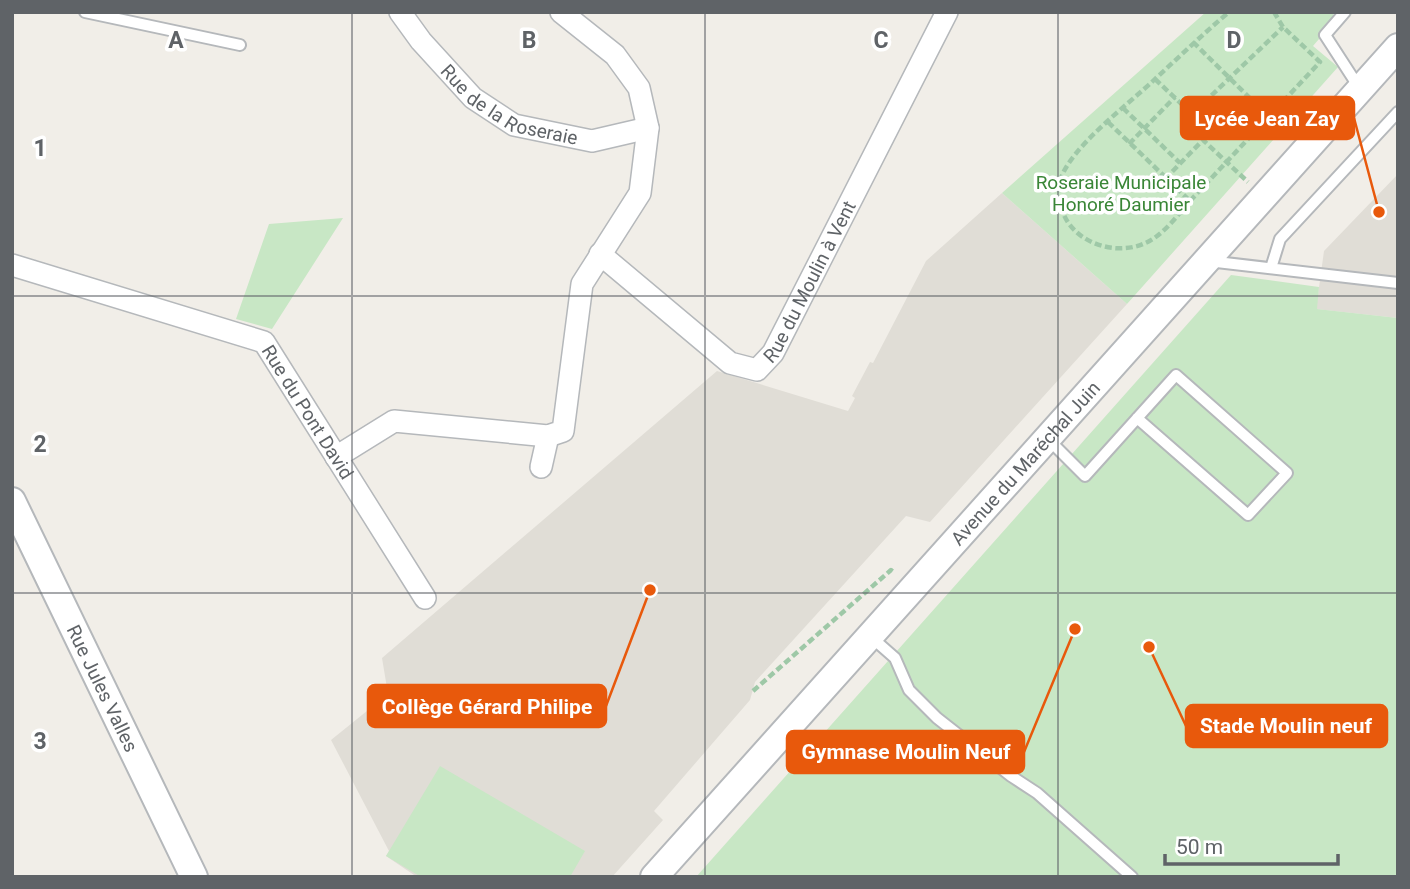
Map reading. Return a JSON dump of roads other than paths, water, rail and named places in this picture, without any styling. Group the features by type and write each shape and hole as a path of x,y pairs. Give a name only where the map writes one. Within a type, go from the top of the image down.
{"street":[{"name":"Rue de la Roseraie","path":"400,12 421,41 473,98 514,125 592,141 648,128"},
{"path":"336,457 394,421 548,436 563,431 582,284 640,193 648,128 639,88 615,55 561,12"},
{"name":"Rue du Moulin à Vent","path":"600,254 730,363 757,370 773,353 947,12"},
{"name":"Avenue du Maréchal Juin","path":"654,877 1398,47"},
{"name":"Rue du Pont David","path":"12,265 264,342 425,598"},
{"path":"541,467 548,436"},
{"name":"Rue Jules Valles","path":"12,501 194,877"}],"lane":[{"path":"85,12 240,45"},
{"path":"1345,12 1336,29 1325,34 1360,89"},
{"path":"1272,268 1280,240 1398,111"},
{"path":"1205,260 1398,283"},
{"path":"1047,438 1085,476 1176,374 1287,473 1248,515 1137,418"},
{"path":"870,636 895,658 909,690 937,719 1037,793 1132,877"}],"place":[{"name":"Lycée Jean Zay","path":"1379,212"},
{"name":"Collège Gérard Philipe","path":"650,590"},
{"name":"Gymnase Moulin Neuf","path":"1075,629"},
{"name":"Stade Moulin neuf","path":"1149,647"}],"park label":[{"name":"Roseraie Municipale Honoré Daumier","path":"1121,193"}]}
